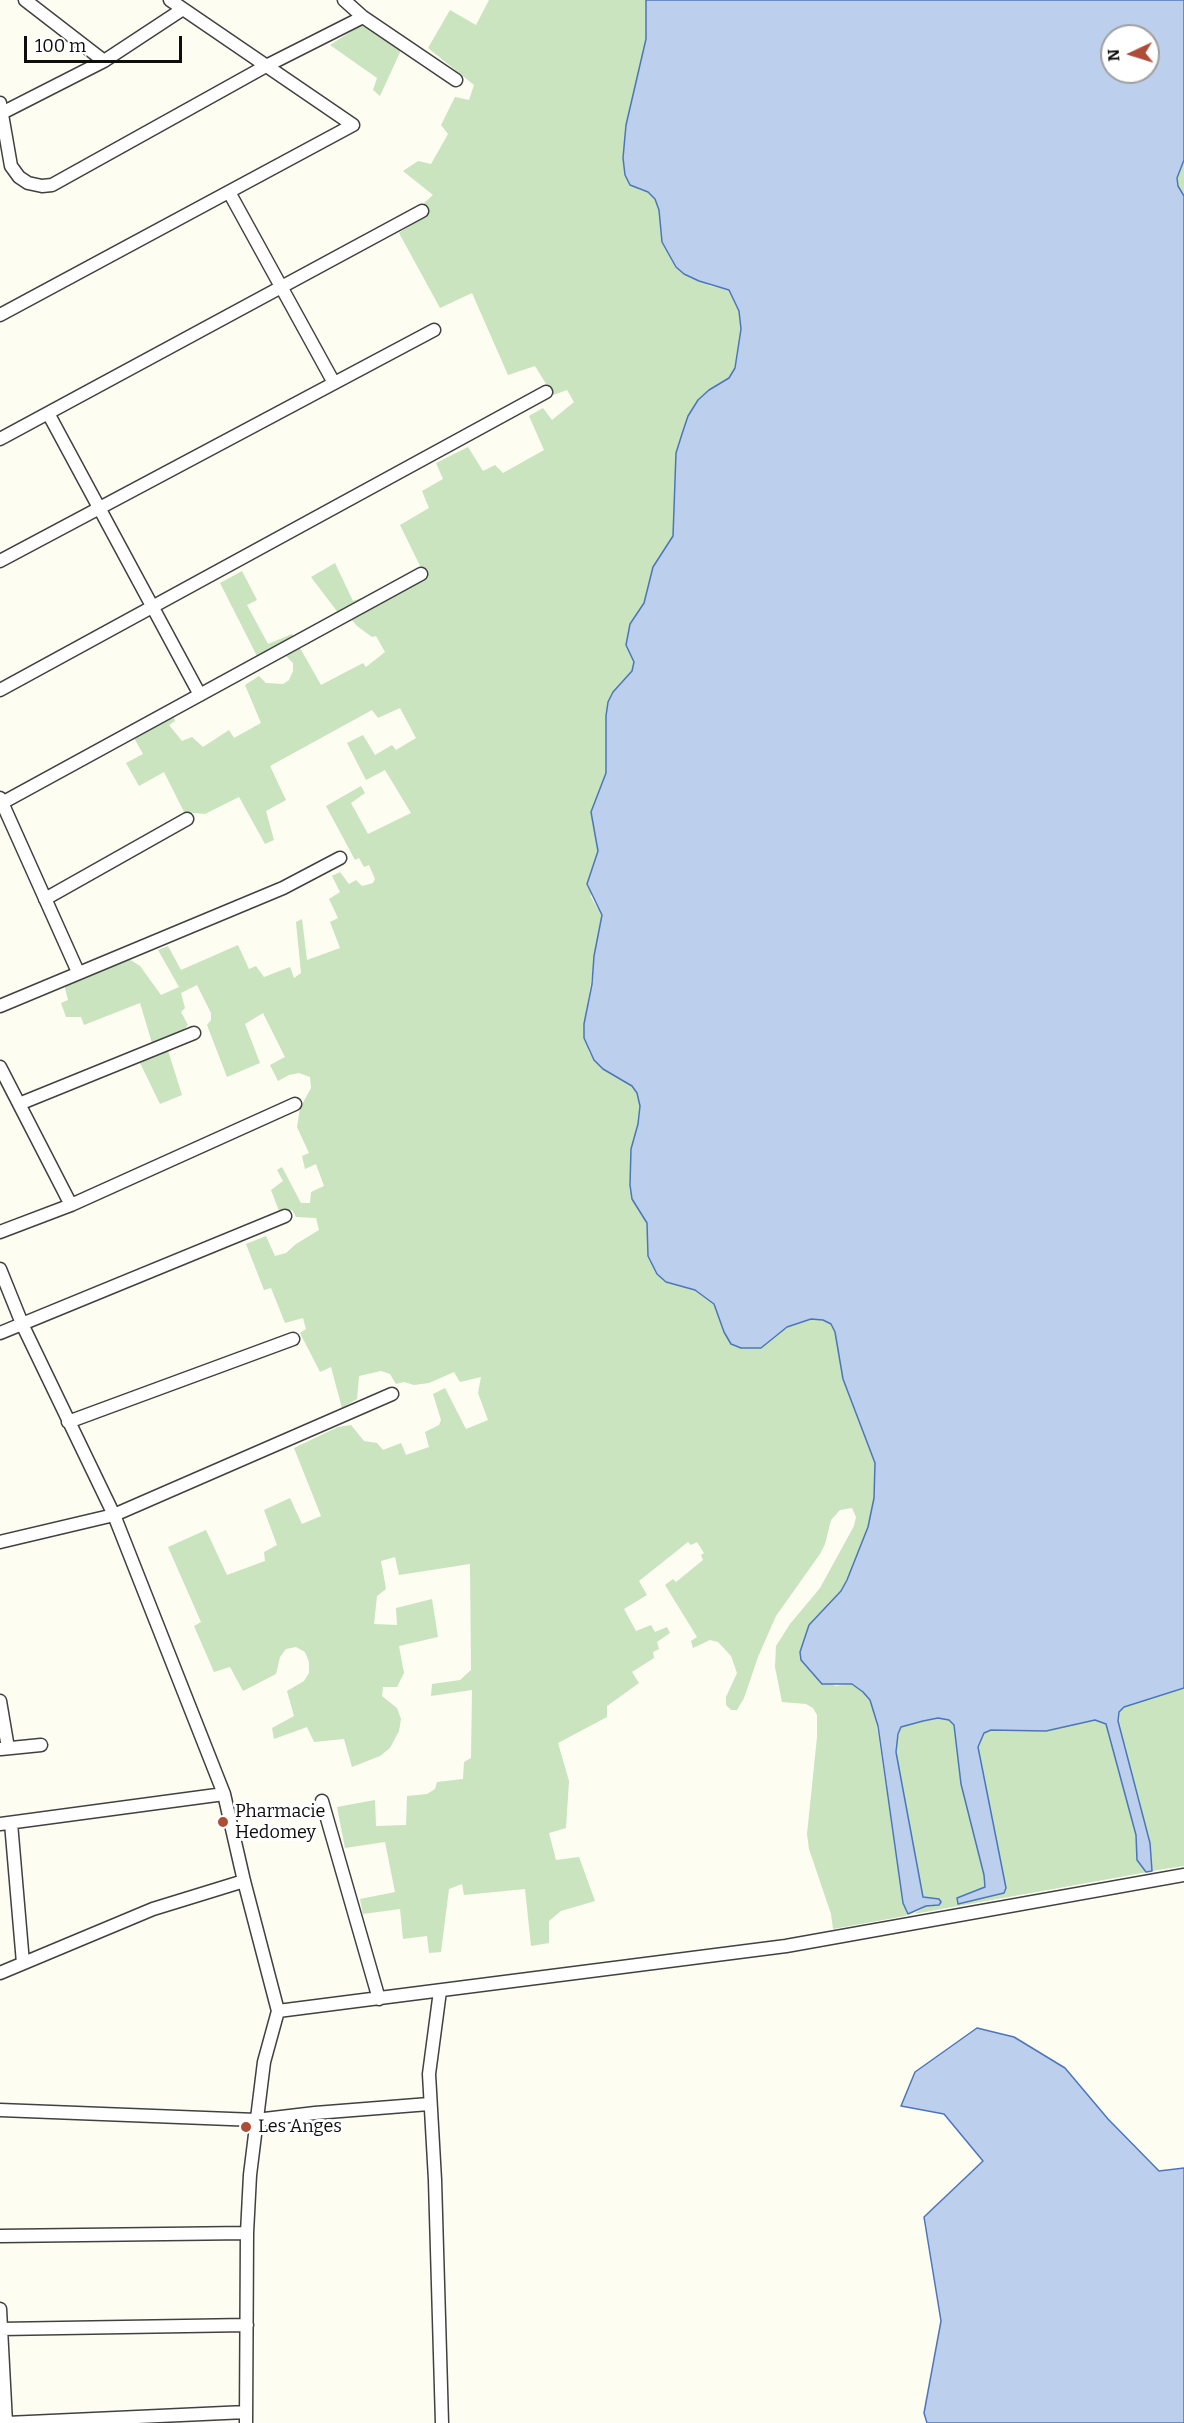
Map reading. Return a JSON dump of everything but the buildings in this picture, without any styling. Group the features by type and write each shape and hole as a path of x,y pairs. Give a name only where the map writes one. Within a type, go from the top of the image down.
{"street":[{"path":"25,0 104,61"},
{"path":"0,315 353,125 170,0"},
{"path":"344,0 363,17 456,80"},
{"path":"183,9 104,61 1,107 11,166 19,177 28,183 42,186 52,185 266,66 363,17"},
{"path":"229,192 334,383"},
{"path":"0,440 422,211"},
{"path":"0,561 434,330"},
{"path":"0,690 546,392"},
{"path":"48,413 200,695"},
{"path":"78,972 1,800 200,695 421,574"},
{"path":"45,899 187,819"},
{"path":"0,1006 283,888 340,858"},
{"path":"19,1104 194,1033"},
{"path":"0,1067 71,1205"},
{"path":"0,1232 71,1205 296,1104"},
{"path":"0,1333 23,1326 285,1216"},
{"path":"0,1269 23,1326 114,1515 224,1794 278,2012 264,2062 250,2175 247,2233 246,2418 7,2423 0,2309"},
{"path":"68,1422 293,1339"},
{"path":"0,1542 114,1515 393,1394"},
{"path":"0,1701 4,1749 41,1745"},
{"path":"23,1964 5,1823 224,1794"},
{"path":"322,1801 379,1999"},
{"path":"278,2012 786,1946 1184,1875"},
{"path":"0,1973 153,1909 244,1881"},
{"path":"440,1991 429,2074 429,2104 435,2180 442,2423"},
{"path":"0,2110 256,2120 429,2104"},
{"path":"0,2236 247,2233"},
{"path":"1,2329 247,2325"}],"green space":[{"path":"489,0 646,0 646,39 626,125 625,141 638,189 648,192 655,199 659,210 662,242 684,274 711,286 729,290 739,311 741,329 735,368 729,378 688,416 676,453 673,536 653,567 644,602 630,624 626,645 634,662 632,671 613,692 608,702 606,773 591,812 598,851 590,873 591,897 602,915 586,1012 589,1052 603,1069 632,1086 637,1093 640,1106 631,1149 632,1199 647,1223 648,1234 666,1282 695,1290 714,1304 731,1344 760,1348 787,1327 812,1319 823,1320 831,1324 835,1332 843,1379 875,1463 874,1498 868,1527 847,1580 841,1591 809,1625 800,1652 835,1686 852,1684 870,1700 875,1713 903,1903 908,1914 905,1916 833,1929 831,1914 809,1849 807,1834 817,1737 817,1715 813,1708 806,1704 782,1702 775,1667 776,1646 790,1624 820,1588 854,1526 856,1517 852,1508 840,1510 831,1520 820,1554 776,1616 758,1657 744,1698 737,1710 731,1710 726,1705 726,1697 737,1673 731,1656 718,1642 710,1640 693,1648 691,1641 697,1637 665,1585 673,1579 676,1582 703,1560 701,1555 704,1553 697,1542 691,1545 688,1542 639,1581 647,1595 624,1609 636,1631 651,1625 655,1632 667,1627 670,1633 657,1642 659,1649 653,1652 654,1658 632,1672 639,1683 607,1706 607,1717 558,1743 569,1781 566,1828 549,1833 556,1860 579,1857 595,1901 561,1911 549,1921 549,1943 531,1946 525,1889 464,1895 462,1884 449,1889 441,1952 429,1953 427,1936 403,1939 400,1909 363,1914 360,1899 395,1892 385,1842 345,1848 337,1807 375,1800 376,1826 406,1825 407,1796 427,1794 435,1789 437,1782 463,1779 464,1762 471,1758 472,1690 431,1696 432,1684 460,1680 471,1670 470,1564 399,1575 395,1557 381,1561 386,1589 377,1596 374,1624 397,1625 396,1608 432,1599 438,1637 399,1646 404,1673 397,1687 383,1687 382,1696 397,1708 401,1719 399,1731 390,1748 380,1756 352,1767 344,1739 314,1742 307,1727 274,1739 272,1728 294,1716 287,1691 304,1681 309,1673 309,1662 305,1652 296,1647 286,1649 280,1657 276,1674 243,1691 230,1667 214,1672 194,1626 201,1622 168,1547 206,1530 227,1575 265,1561 264,1552 277,1545 264,1510 290,1498 302,1524 321,1516 294,1448 338,1427 351,1425 364,1441 377,1443 383,1450 401,1443 406,1455 429,1447 425,1432 439,1425 441,1420 433,1394 445,1388 466,1429 488,1420 478,1393 481,1377 460,1382 454,1372 429,1383 414,1385 404,1382 396,1384 390,1374 381,1371 359,1376 357,1399 342,1408 331,1367 320,1372 300,1333 306,1329 303,1318 285,1323 271,1288 264,1290 246,1244 266,1236 275,1256 286,1253 319,1230 316,1218 296,1217 292,1210 279,1211 271,1190 283,1181 277,1170 282,1167 301,1203 310,1203 311,1192 324,1186 316,1164 305,1169 302,1156 309,1153 297,1127 300,1108 311,1088 310,1077 299,1073 278,1081 270,1065 285,1057 263,1013 245,1024 260,1063 227,1077 207,1025 211,1020 211,1013 197,985 181,993 185,1008 181,1012 188,1025 181,1033 165,1041 182,1095 160,1104 140,1063 148,1055 152,1043 140,1003 84,1025 81,1017 66,1017 61,1003 68,1000 64,984 129,959 140,966 161,995 179,987 158,950 168,946 181,970 238,945 249,969 256,966 264,977 290,967 294,978 301,973 296,922 302,919 307,960 340,948 330,922 338,918 329,899 340,892 332,876 340,872 349,884 356,880 362,886 373,883 375,879 369,865 364,867 359,858 355,860 326,806 361,786 365,793 351,803 368,834 411,813 385,770 366,780 347,743 363,735 375,755 392,745 396,750 416,738 400,708 378,718 372,710 270,766 286,800 266,811 274,840 265,844 239,797 205,814 184,812 164,772 139,786 126,763 143,754 129,729 187,695 192,703 173,715 175,721 169,725 182,741 192,737 203,747 229,730 234,738 261,723 245,685 259,676 266,683 283,684 289,680 293,671 293,663 278,648 258,658 220,583 242,571 257,600 247,605 268,644 292,634 321,685 363,663 366,667 385,652 376,636 372,637 357,626 345,612 339,614 311,577 335,563 353,601 425,576 400,525 429,508 422,491 443,479 436,463 468,447 483,471 495,465 503,473 544,450 529,416 543,408 552,420 574,402 567,390 553,395 535,366 508,375 472,293 440,308 399,233 429,213 424,203 433,195 403,171 418,161 431,164 448,134 441,125 455,97 469,100 474,85 428,48 450,10 476,25"},
{"path":"361,25 401,50 380,96 373,90 377,78 330,45"},
{"path":"1184,160 1184,196 1178,186 1177,178"},
{"path":"1184,1688 1184,1866 1152,1871 1150,1843 1118,1721 1119,1712 1124,1707"},
{"path":"938,1718 949,1720 954,1725 961,1784 986,1883 982,1890 957,1898 1006,1888 978,1747 984,1732 991,1730 1046,1731 1095,1720 1106,1724 1136,1835 1142,1867 1148,1872 914,1914 926,1906 926,1899 923,1897 896,1752 897,1741 901,1727"}],"water":[{"path":"646,0 1184,0 1184,160 1177,178 1178,186 1184,196 1184,1688 1124,1707 1119,1712 1118,1721 1150,1843 1152,1871 1146,1872 1137,1860 1136,1835 1106,1724 1095,1720 1046,1731 991,1730 984,1733 978,1747 1006,1888 1004,1893 958,1904 957,1898 985,1887 984,1875 961,1784 954,1725 949,1720 938,1718 901,1727 898,1734 896,1752 923,1897 939,1899 941,1902 939,1905 926,1906 908,1914 903,1903 878,1726 870,1700 852,1684 822,1684 801,1660 800,1652 809,1625 841,1591 847,1580 868,1527 874,1498 875,1463 843,1379 835,1332 831,1324 823,1320 811,1319 787,1327 761,1348 741,1348 731,1344 714,1304 695,1290 666,1282 657,1274 648,1256 647,1223 632,1199 630,1185 631,1149 640,1106 637,1093 632,1086 603,1069 594,1060 584,1038 584,1024 602,915 587,884 598,851 591,812 606,773 608,702 613,692 632,671 634,662 626,645 630,624 644,603 653,567 673,536 676,453 688,416 698,400 729,378 735,368 741,329 739,311 729,290 699,281 684,274 676,267 662,242 659,210 655,199 648,192 630,185 625,175 623,158 626,125 646,39"},
{"path":"977,2028 1014,2037 1065,2068 1108,2119 1159,2171 1184,2168 1184,2423 927,2423 924,2413 941,2321 924,2217 983,2161 944,2114 901,2106 915,2072"}],"place":[{"name":"Pharmacie Hedomey","path":"223,1822"},
{"name":"Les Anges","path":"246,2127"}]}
